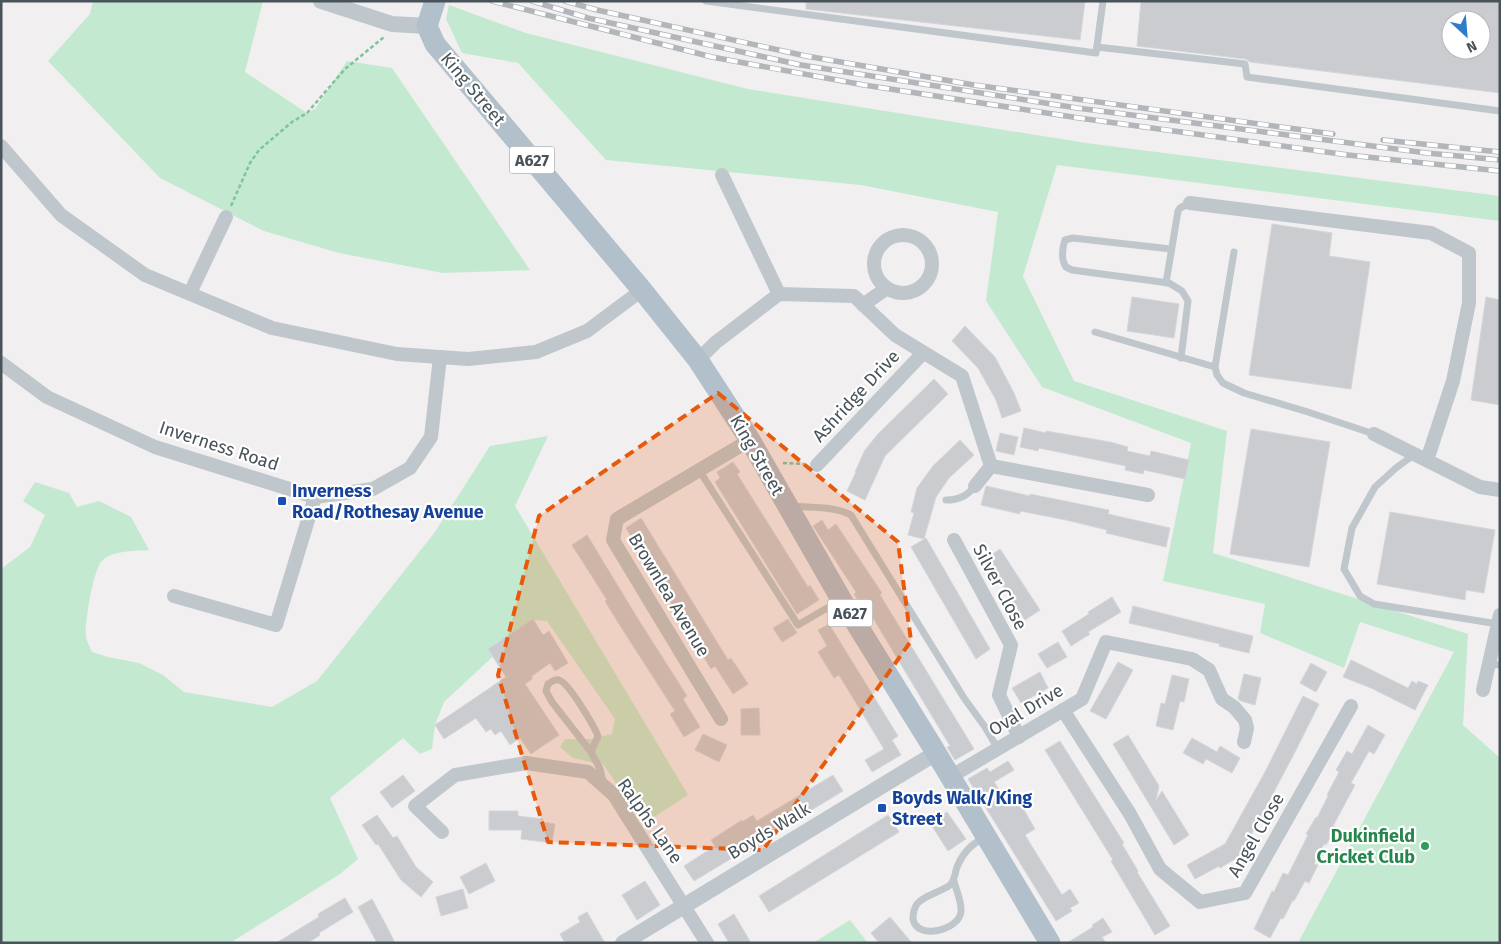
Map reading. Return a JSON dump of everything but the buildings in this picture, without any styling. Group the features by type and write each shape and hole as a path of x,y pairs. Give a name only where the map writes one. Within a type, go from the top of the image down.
{"main road":[{"path":"427,26 435,1"},
{"name":"King Street","path":"427,26 435,44 642,290 698,360 750,440 841,599 1050,943"}],"street":[{"path":"321,1 392,24 427,26"},
{"path":"1,146 61,215 145,275 272,328 397,354 468,359 536,352 587,331 642,290"},
{"path":"722,175 779,294"},
{"path":"1190,203 1431,233 1470,253 1469,303 1453,381 1421,457"},
{"path":"190,293 226,217"},
{"path":"903,235 913,237 923,243 929,251 932,265 930,275 924,284 916,290 907,293 896,292 887,288 878,277 875,267 876,256 880,248 887,240 903,235"},
{"path":"863,305 887,288"},
{"path":"698,360 715,343 779,294 854,296 895,335 962,376 991,466"},
{"name":"Ashridge Drive","path":"817,465 923,352"},
{"name":"Inverness Road","path":"1,363 47,397 154,447 315,496 374,489 410,468 431,437 440,357"},
{"path":"1374,434 1480,486 1500,490"},
{"name":"Brownlea Avenue","path":"721,718 612,540 617,520 750,440"},
{"path":"975,486 991,466"},
{"path":"991,466 1148,495"},
{"path":"174,596 276,626 315,496"},
{"name":"Silver Close","path":"954,540 1011,645 1000,695 1019,737"},
{"path":"1483,690 1494,665 1499,620"},
{"name":"Oval Drive","path":"950,777 1082,699 1106,642 1192,659 1209,670 1222,699 1234,707 1245,720 1247,728 1244,742"},
{"name":"Angel Close","path":"1063,710 1130,814 1160,869 1200,902 1245,893 1351,706"},
{"name":"Boyds Walk","path":"623,943 936,753"},
{"name":"Ralphs Lane","path":"442,832 415,806 455,775 526,763 588,772 614,795 685,905 707,943"}],"lane":[{"path":"706,1 1096,53 1103,1"},
{"path":"1097,47 1245,64 1247,77 1500,110"},
{"path":"1166,283 1178,211 1190,203"},
{"path":"1171,249 1073,238 1067,239 1064,243 1062,259 1066,268 1176,286 1182,291 1188,301 1181,358"},
{"path":"1234,252 1215,367 1217,375 1223,383 1244,393 1374,434"},
{"path":"1095,332 1215,367"},
{"path":"1421,457 1396,468 1375,487 1352,528 1344,570 1360,596 1374,604 1499,620"},
{"path":"699,470 798,625 841,599"},
{"path":"946,500 957,500 975,486"},
{"path":"787,506 831,509 845,511 851,515 964,698 998,749"},
{"path":"591,752 598,736 594,725 566,685 560,680 554,680 548,684 546,691 552,702 591,752 600,769 604,785"},
{"path":"954,881 947,887 920,900 913,917 915,924 919,928 927,931 945,928 953,924 959,916 961,911 954,881 957,868 965,850 975,842 986,837"}],"path":[{"path":"226,217 250,163 260,150 292,122 307,113 345,68 384,37 392,24"},
{"path":"761,461 817,465"}],"highlighted area":[{"path":"718,393 898,542 911,641 763,850 548,842 498,675 539,516"}],"green space":[{"path":"93,1 263,1 245,72 307,113 315,109 347,61 392,68 530,270 443,273 339,253 264,231 160,178 48,61 90,14"},
{"path":"449,5 526,33 748,89 1086,143 1500,196 1500,221 1057,165 1023,276 1074,381 1227,431 1213,553 1468,634 1463,725 1500,758 1500,943 1304,943 1299,941 1454,652 1360,622 1344,668 1260,633 1265,604 1163,581 1191,443 1042,387 986,301 998,212 861,185 606,160 518,63 462,53 446,19"},
{"path":"548,436 515,506 688,795 643,824 604,765 573,758 560,747 565,739 592,739 612,734 615,719 547,621 532,620 444,702 435,725 432,749 420,754 403,738 330,798 358,859 340,874 230,943 1,943 1,569 30,547 45,515 23,501 35,482 69,493 77,507 99,501 131,517 149,550 117,553 105,558 101,562 92,587 86,622 86,637 92,652 139,663 163,675 184,692 272,707 317,681 435,532 490,446"},
{"path":"850,920 868,943 813,943"}],"railway":[{"path":"492,1 712,57 864,85 1079,118 1348,155 1500,171"},
{"path":"532,1 588,18 801,65 1077,108 1427,153 1500,160"},
{"path":"565,1 597,10 806,56 974,85 1333,134"},
{"path":"1383,140 1500,152"}],"place":[{"name":"Inverness Road/Rothesay Avenue","path":"282,501"},
{"name":"Boyds Walk/King Street","path":"882,808"},
{"name":"Dukinfield Cricket Club","path":"1425,846"}]}
